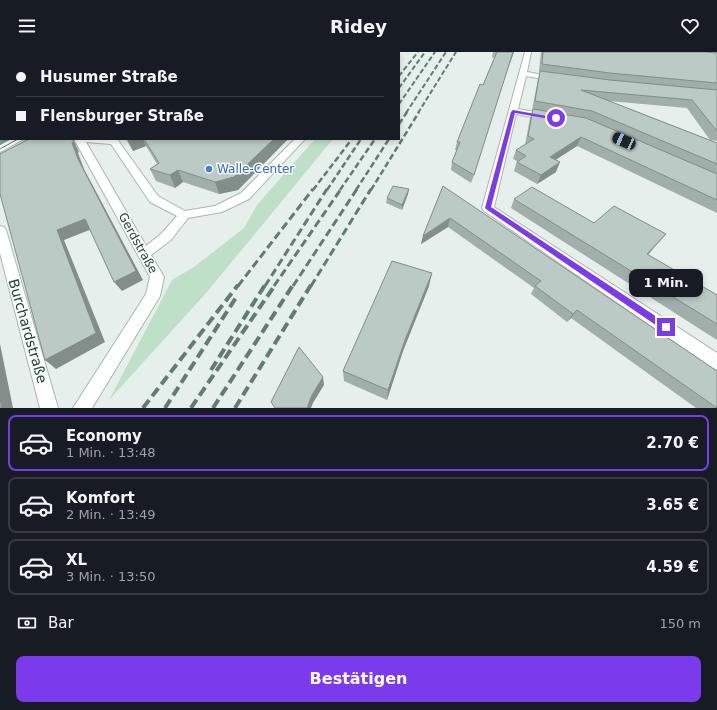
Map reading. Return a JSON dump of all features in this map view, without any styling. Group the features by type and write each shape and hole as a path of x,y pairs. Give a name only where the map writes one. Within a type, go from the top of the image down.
{"main road":[{"path":"0,156 27,140"}],"street":[{"path":"528,52 488,208 717,362"},
{"path":"522,73 564,80"},
{"path":"513,112 556,118"},
{"path":"0,149 17,140"},
{"path":"81,143 114,141 154,199 184,215 218,209 245,196 299,140"},
{"name":"Gerdstraße","path":"81,143 157,278 153,296 82,408"},
{"path":"144,253 156,248 171,234 184,215"},
{"name":"Burchardstraße","path":"0,230 49,408"}],"green space":[{"path":"314,140 332,140 207,292 109,400 172,280 194,267 244,228 257,205"}],"building":[{"path":"497,52 513,52 474,175 452,162 460,142 457,142 480,84 483,85"},
{"path":"543,52 717,52 717,83 610,73 542,64"},
{"path":"540,71 610,80 717,90 717,131 692,100 581,90 717,143 717,164 592,111 535,101"},
{"path":"533,109 586,118 717,174 717,200 581,137 550,157 560,162 541,175 517,162 526,156 516,150 534,139 528,136"},
{"path":"27,140 73,140 74,142 72,143 78,159 136,271 114,282 85,219 57,230 96,333 45,360 0,194 0,154"},
{"name":"Walle-Center","path":"145,140 273,140 234,177 215,182 178,170 170,175 150,169 159,163"},
{"path":"393,186 409,189 402,205 387,198"},
{"path":"443,186 717,371 717,408 577,310 573,314 535,286 541,281 450,218 423,236"},
{"path":"532,187 594,223 614,206 666,234 647,254 717,295 717,324 514,199"},
{"path":"392,261 432,273 405,340 388,390 343,371"},
{"path":"299,347 323,377 312,395 307,408 275,408 271,402"}],"tram line":[{"path":"0,149 16,140"}],"railway":[{"path":"400,75 418,52"},
{"path":"400,87 425,52"},
{"path":"400,103 435,52"},
{"path":"406,113 446,52"},
{"path":"418,113 456,52"},
{"path":"400,122 407,112"},
{"path":"371,190 419,112"},
{"path":"313,190 351,140"},
{"path":"327,190 360,140"},
{"path":"340,190 374,140"},
{"path":"356,190 388,140"},
{"path":"238,286 313,189"},
{"path":"265,286 327,189"},
{"path":"274,286 341,189"},
{"path":"293,286 357,189"},
{"path":"311,286 371,189"},
{"path":"143,408 238,285"},
{"path":"211,370 265,285"},
{"path":"191,408 275,285"},
{"path":"213,408 293,285"},
{"path":"235,408 311,285"},
{"path":"165,408 237,296"}],"place":[{"name":"Walle-Center","path":"209,169"}],"route":[{"path":"556,118 513,112 488,208 666,327"}]}
